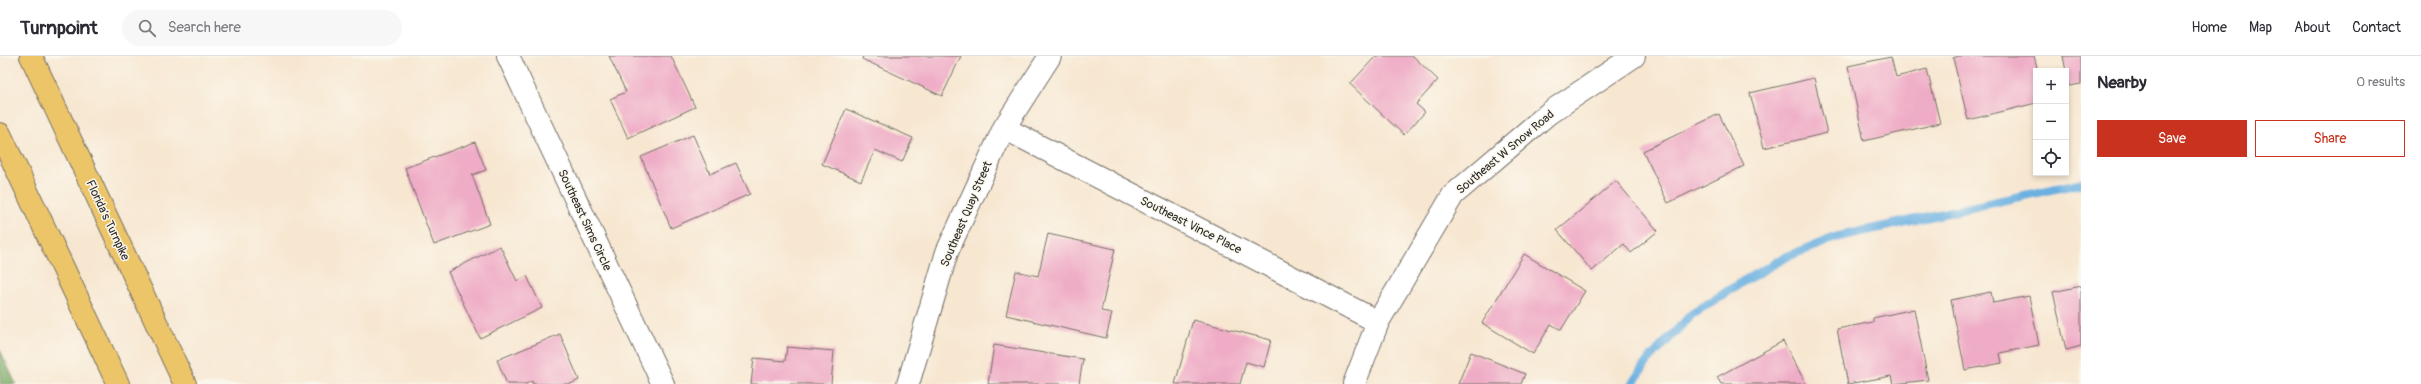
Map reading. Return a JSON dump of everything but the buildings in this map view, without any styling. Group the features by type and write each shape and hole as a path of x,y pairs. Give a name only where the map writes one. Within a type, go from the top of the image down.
{"highway":[{"name":"Florida's Turnpike","path":"31,56 185,384"},
{"path":"0,134 118,384"}],"street":[{"name":"Southeast Sims Circle","path":"508,56 663,384"},
{"name":"Southeast Quay Street","path":"908,384 948,252 1004,128 1050,56"},
{"name":"Southeast W Snow Road","path":"1354,384 1378,322 1453,195 1549,113 1634,56"},
{"name":"Southeast Vince Place","path":"1004,128 1378,322"}],"green space":[{"path":"0,350 16,384 0,384"}],"waterway":[{"path":"1632,384 1647,362 1692,314 1742,282 1786,257 1837,237 2081,183"}]}
